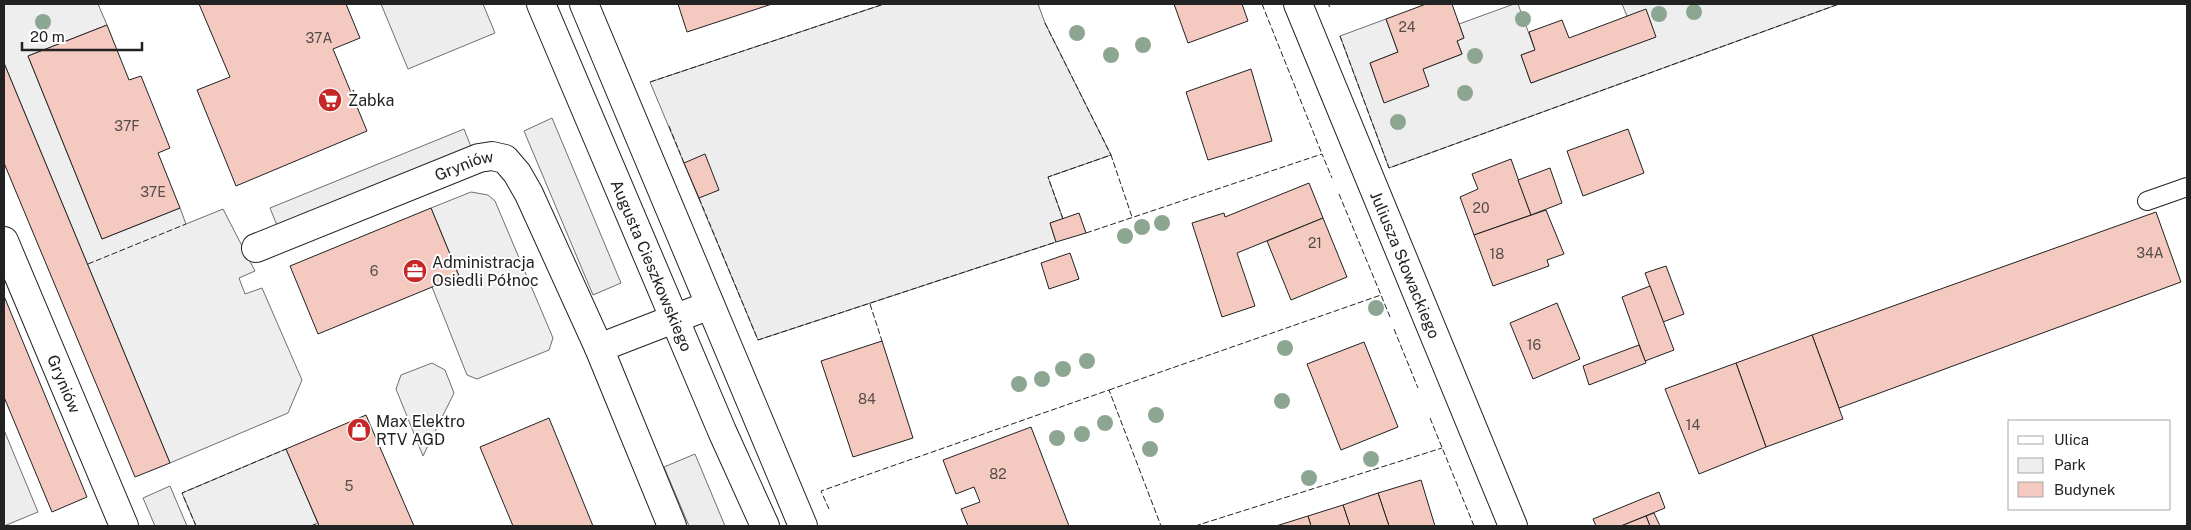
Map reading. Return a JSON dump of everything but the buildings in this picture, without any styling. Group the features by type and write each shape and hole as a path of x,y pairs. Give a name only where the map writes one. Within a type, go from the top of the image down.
{"street":[{"name":"Augusta Cieszkowskiego","path":"541,4 674,319 765,526"},
{"path":"584,4 803,526"},
{"name":"Juliusza Słowackiego","path":"1298,4 1513,526"},
{"name":"Gryniów","path":"256,248 479,158 498,157 509,162 529,194 599,348 672,526"},
{"name":"Gryniów","path":"4,241 124,526"},
{"path":"599,348 710,305"}],"lane":[{"path":"2147,201 2187,187"}],"green space":[{"path":"4,4 98,4 107,25 28,56 102,239 180,208 186,224 223,209 255,271 239,278 245,294 262,288 302,380 288,413 170,463 4,63"},
{"path":"1518,4 1535,50 1521,55 1531,83 1655,37 1627,16 1622,4 1839,4 1389,168 1340,36 1386,19 1398,52 1370,63 1384,102 1423,69 1462,54 1457,41 1464,38 1459,24"},
{"path":"471,192 488,195 495,201 553,338 549,350 477,379 467,375 432,287 459,276 431,208"},
{"path":"432,363 445,370 454,393 423,456 396,389 401,375"},
{"path":"286,449 319,526 196,526 182,493"}],"shaded area":[{"path":"381,4 483,4 495,33 408,69"},
{"path":"884,4 1038,4 1045,23 1111,155 1048,177 1063,219 1050,223 1056,242 758,340 650,82"},
{"path":"552,118 621,283 593,295 524,131"},
{"path":"464,129 472,149 278,228 270,208"},
{"path":"4,430 38,512 4,526"},
{"path":"695,454 725,526 689,526 664,467"},
{"path":"170,486 187,526 155,526 143,498"}],"fence":[{"path":"650,82 884,4"},
{"path":"1262,4 1322,154"},
{"path":"1340,36 1389,168 1839,4"},
{"path":"1045,23 1111,155"},
{"path":"669,126 684,163"},
{"path":"1086,233 1322,154 1332,178"},
{"path":"1063,219 1048,177 1111,155 1132,217"},
{"path":"1339,194 1381,295"},
{"path":"699,198 758,340 1056,242"},
{"path":"88,264 186,224"},
{"path":"1109,390 1381,295 1390,317"},
{"path":"870,304 882,341"},
{"path":"1394,329 1418,388"},
{"path":"829,509 821,491 1109,390 1161,526"},
{"path":"1430,418 1474,526"},
{"path":"1195,526 1442,448"},
{"path":"196,526 182,493 286,449"},
{"path":"311,526 318,523"}],"place":[{"name":"Żabka","path":"330,100"},
{"name":"Administracja Osiedli Północ","path":"415,271"},
{"name":"Max Elektro RTV AGD","path":"359,430"}]}
